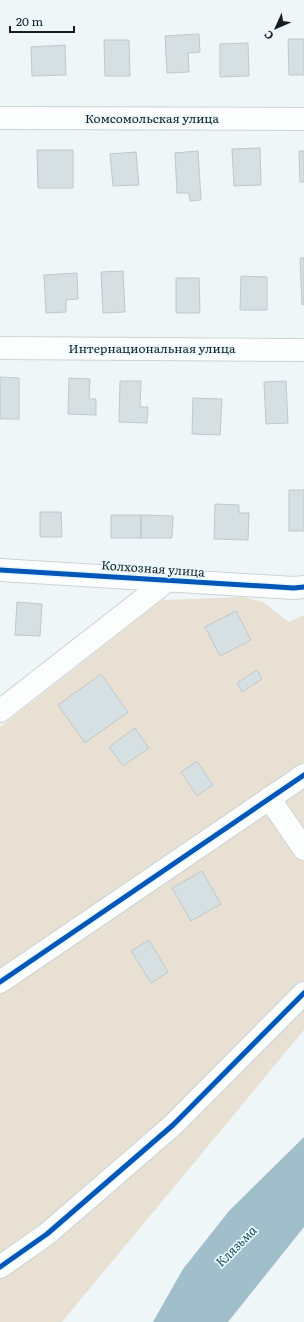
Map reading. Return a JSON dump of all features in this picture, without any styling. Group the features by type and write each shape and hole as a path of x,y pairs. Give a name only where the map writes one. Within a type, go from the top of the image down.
{"street":[{"name":"Комсомольская улица","path":"0,118 304,119"},
{"name":"Интернациональная улица","path":"0,348 304,350"},
{"name":"Колхозная улица","path":"0,570 294,588 304,586"},
{"path":"0,711 168,580"},
{"path":"0,982 304,775"},
{"path":"269,798 304,849"},
{"path":"0,1266 47,1234 173,1124 304,993"}],"shaded area":[{"path":"244,597 263,602 289,622 304,615 304,1030 62,1322 0,1322 0,727 162,600"}],"water":[{"name":"Клязьма","path":"304,1137 304,1227 228,1322 153,1322 183,1269 229,1211"}],"building":[{"path":"199,34 200,52 188,53 189,72 167,73 165,36"},
{"path":"288,39 304,39 304,75 289,75"},
{"path":"104,40 129,40 130,76 105,76"},
{"path":"248,43 249,76 220,77 220,44"},
{"path":"65,45 66,75 32,76 31,47"},
{"path":"260,148 261,185 234,186 232,149"},
{"path":"37,150 73,150 73,188 38,188"},
{"path":"198,151 201,200 190,201 189,193 177,193 175,153"},
{"path":"299,151 304,151 304,182 300,182"},
{"path":"136,152 139,185 113,186 110,154"},
{"path":"300,258 304,258 304,304 302,305"},
{"path":"123,271 125,312 103,313 101,272"},
{"path":"77,273 78,299 66,300 66,312 46,313 44,275"},
{"path":"241,276 267,277 267,310 240,310"},
{"path":"176,278 199,278 200,313 176,313"},
{"path":"0,377 19,378 19,419 0,419"},
{"path":"69,378 90,379 89,399 96,399 96,415 68,414"},
{"path":"120,381 141,381 140,407 148,407 147,423 119,422"},
{"path":"286,381 288,423 266,424 264,382"},
{"path":"193,398 222,399 220,435 192,434"},
{"path":"289,490 304,490 304,531 289,531"},
{"path":"215,504 239,505 239,513 249,513 248,540 214,539"},
{"path":"40,512 61,512 62,537 40,537"},
{"path":"111,515 141,515 141,538 111,538"},
{"path":"141,515 173,516 172,538 141,538"},
{"path":"17,602 42,604 40,636 15,635"},
{"path":"236,611 251,640 220,656 205,627"},
{"path":"257,670 262,679 242,692 237,683"},
{"path":"101,674 128,712 85,743 58,705"},
{"path":"135,728 149,748 123,766 109,747"},
{"path":"197,761 213,785 197,796 181,772"},
{"path":"202,871 221,904 191,921 172,888"},
{"path":"149,940 168,972 151,983 131,951"}],"cycle path":[{"path":"0,570 294,588 304,587"},
{"path":"0,982 304,775"},
{"path":"0,1267 47,1234 173,1125 304,993"}]}
